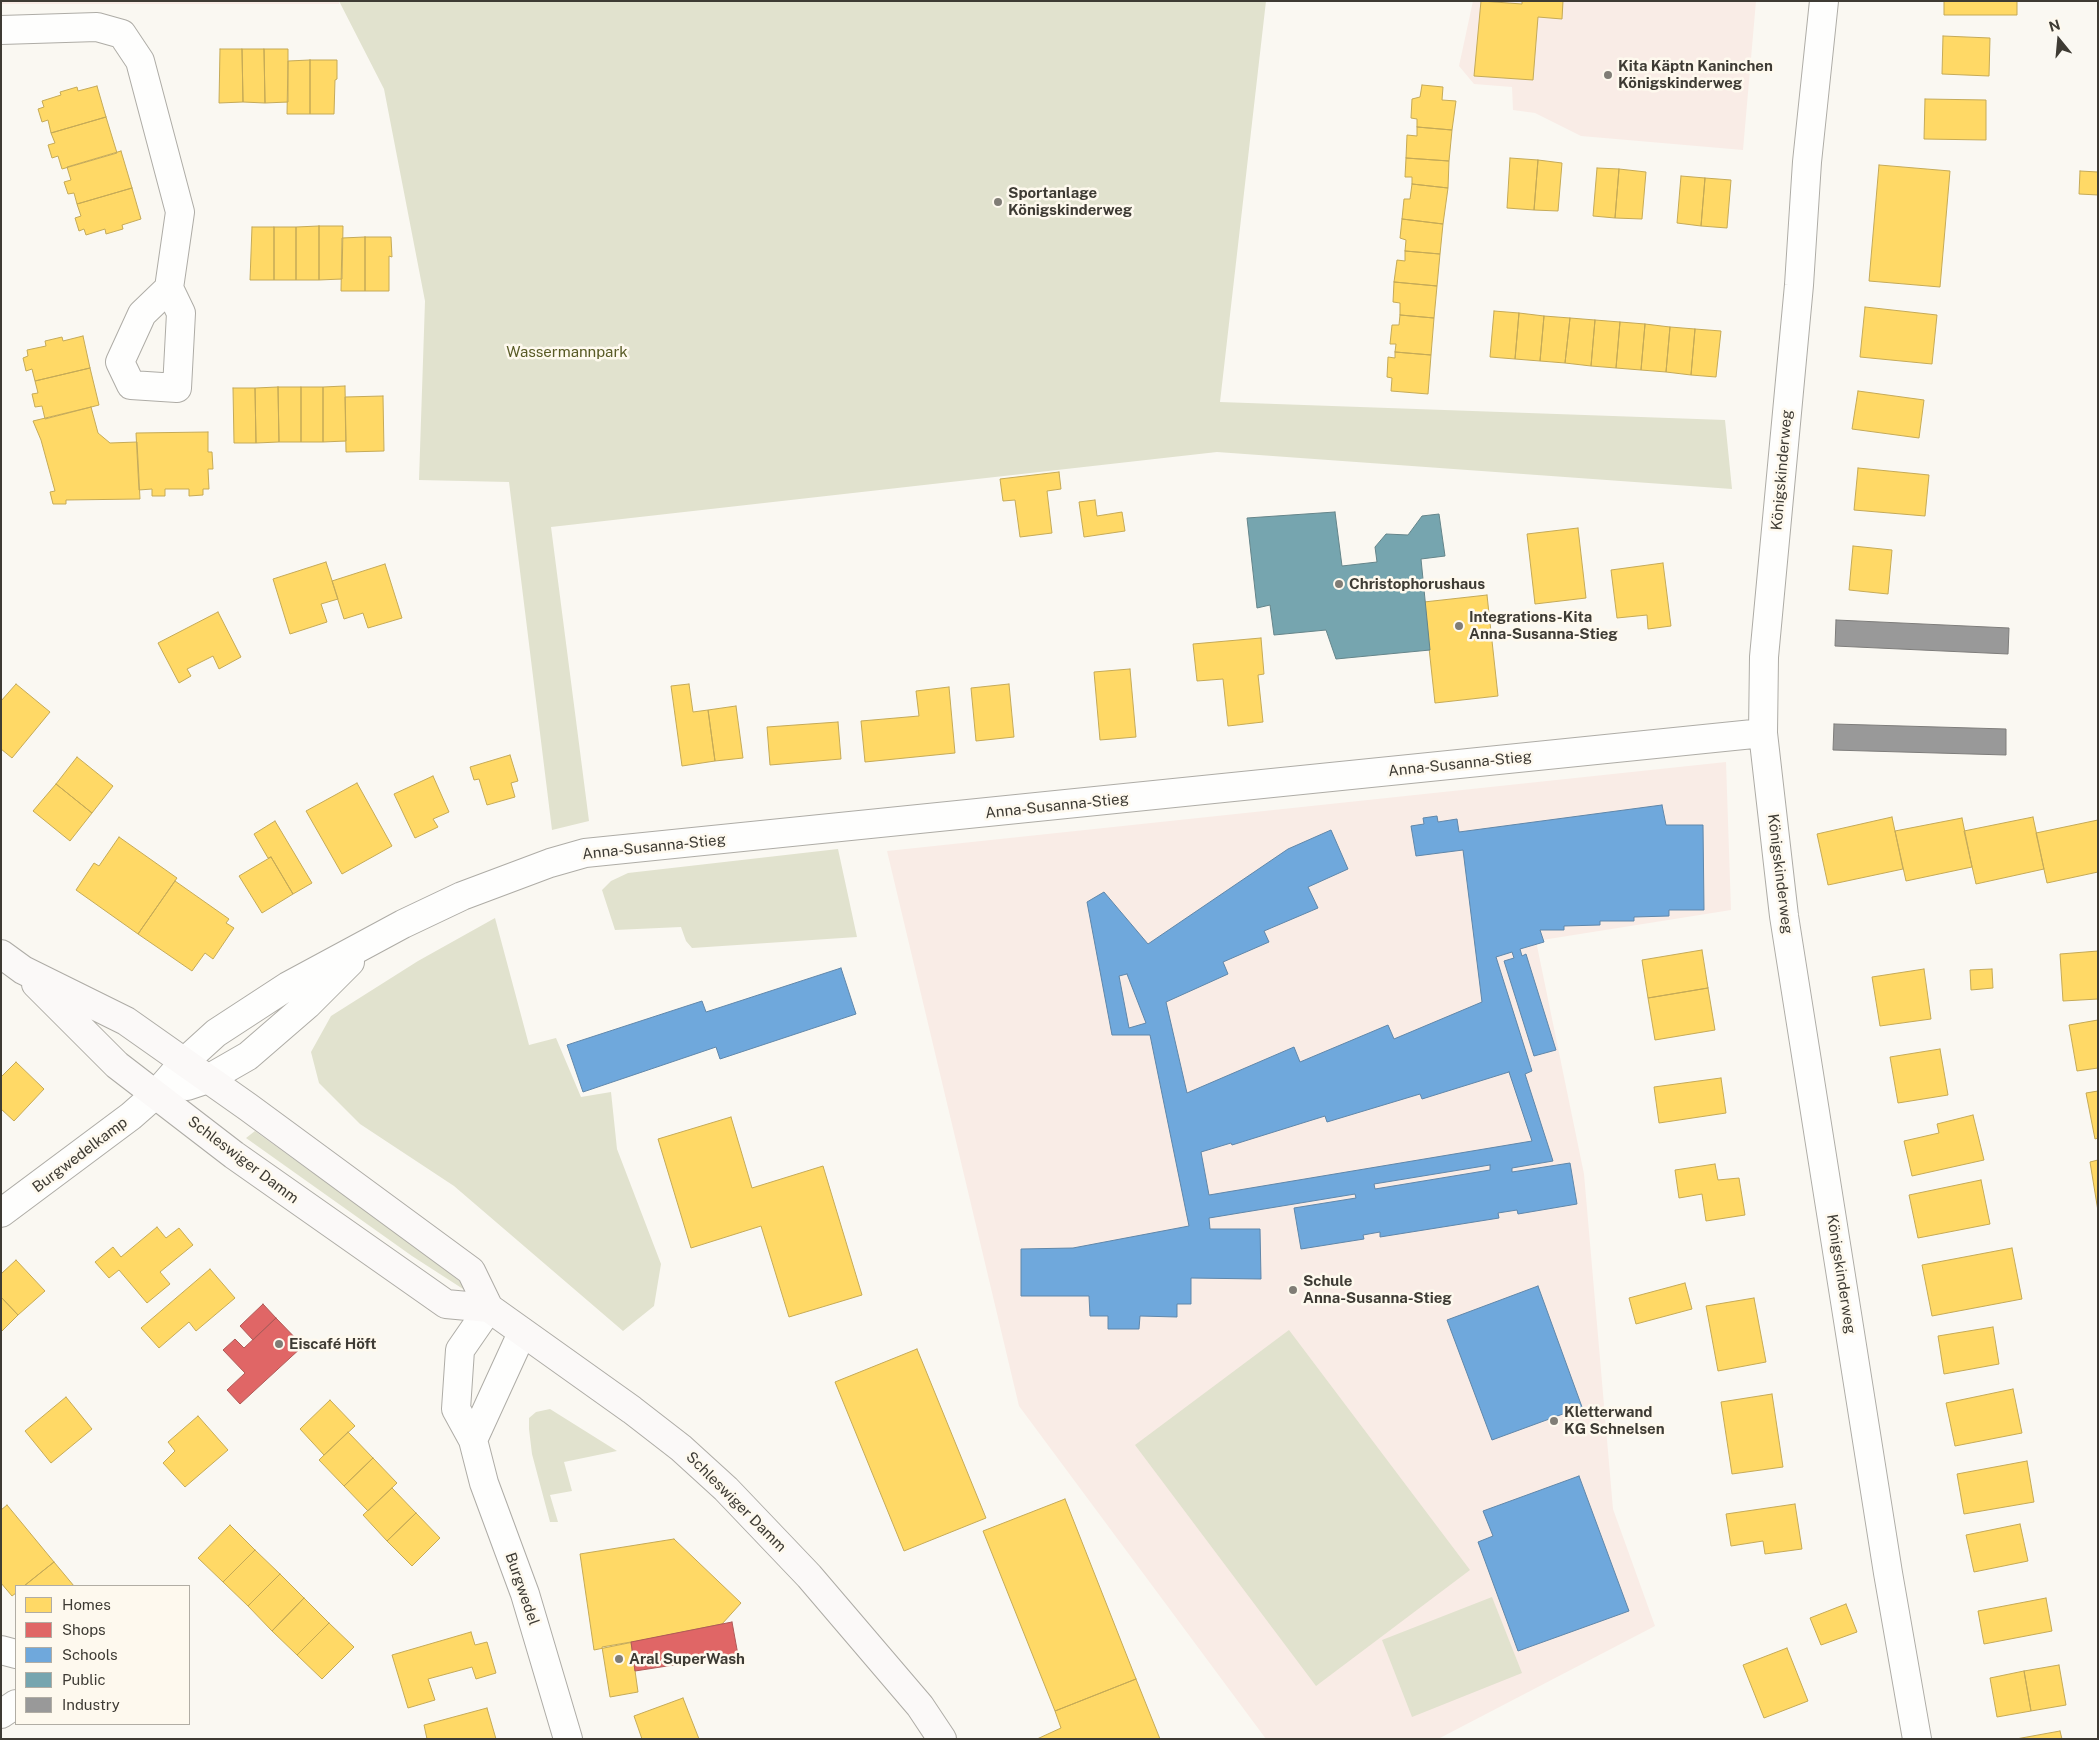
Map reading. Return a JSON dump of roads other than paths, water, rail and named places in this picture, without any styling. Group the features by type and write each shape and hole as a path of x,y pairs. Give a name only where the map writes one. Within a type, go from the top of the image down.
{"main road":[{"name":"Schleswiger Damm","path":"1,954 23,970 126,1021 471,1271 489,1308 632,1410 681,1448 726,1489 809,1576 920,1706 942,1739"},
{"name":"Schleswiger Damm","path":"23,970 97,1047 234,1156 446,1304 489,1308"}],"street":[{"name":"Königskinderweg","path":"1824,1 1764,657 1763,733 1784,916 1888,1573 1917,1739"},
{"path":"1,30 97,27 122,34 140,61 180,212 169,288"},
{"name":"Anna-Susanna-Stieg","path":"183,1063 216,1033 288,986 427,912 495,882 585,853 1763,733"},
{"name":"Anna-Susanna-Stieg","path":"156,1094 208,1079 248,1056 307,1005 369,944"},
{"name":"Burgwedelkamp","path":"1,1213 116,1129 156,1094 183,1063"},
{"name":"Burgwedel","path":"489,1308 460,1350 456,1409 473,1440 484,1484 525,1594 568,1739"},
{"path":"473,1440 522,1333"},
{"path":"1,1650 15,1654"},
{"path":"1,1714 15,1705"}],"place":[{"name":"Kita Käptn Kaninchen Königskinderweg","path":"1608,75"},
{"name":"Sportanlage Königskinderweg","path":"998,202"},
{"name":"Christophorushaus","path":"1339,584"},
{"name":"Integrations-Kita Anna-Susanna-Stieg","path":"1459,626"},
{"name":"Schule Anna-Susanna-Stieg","path":"1293,1290"},
{"name":"Eiscafé Höft","path":"279,1344"},
{"name":"Kletterwand KG Schnelsen","path":"1554,1421"},
{"name":"Aral SuperWash","path":"619,1659"}],"park label":[{"name":"Wassermannpark","path":"567,352"}]}
